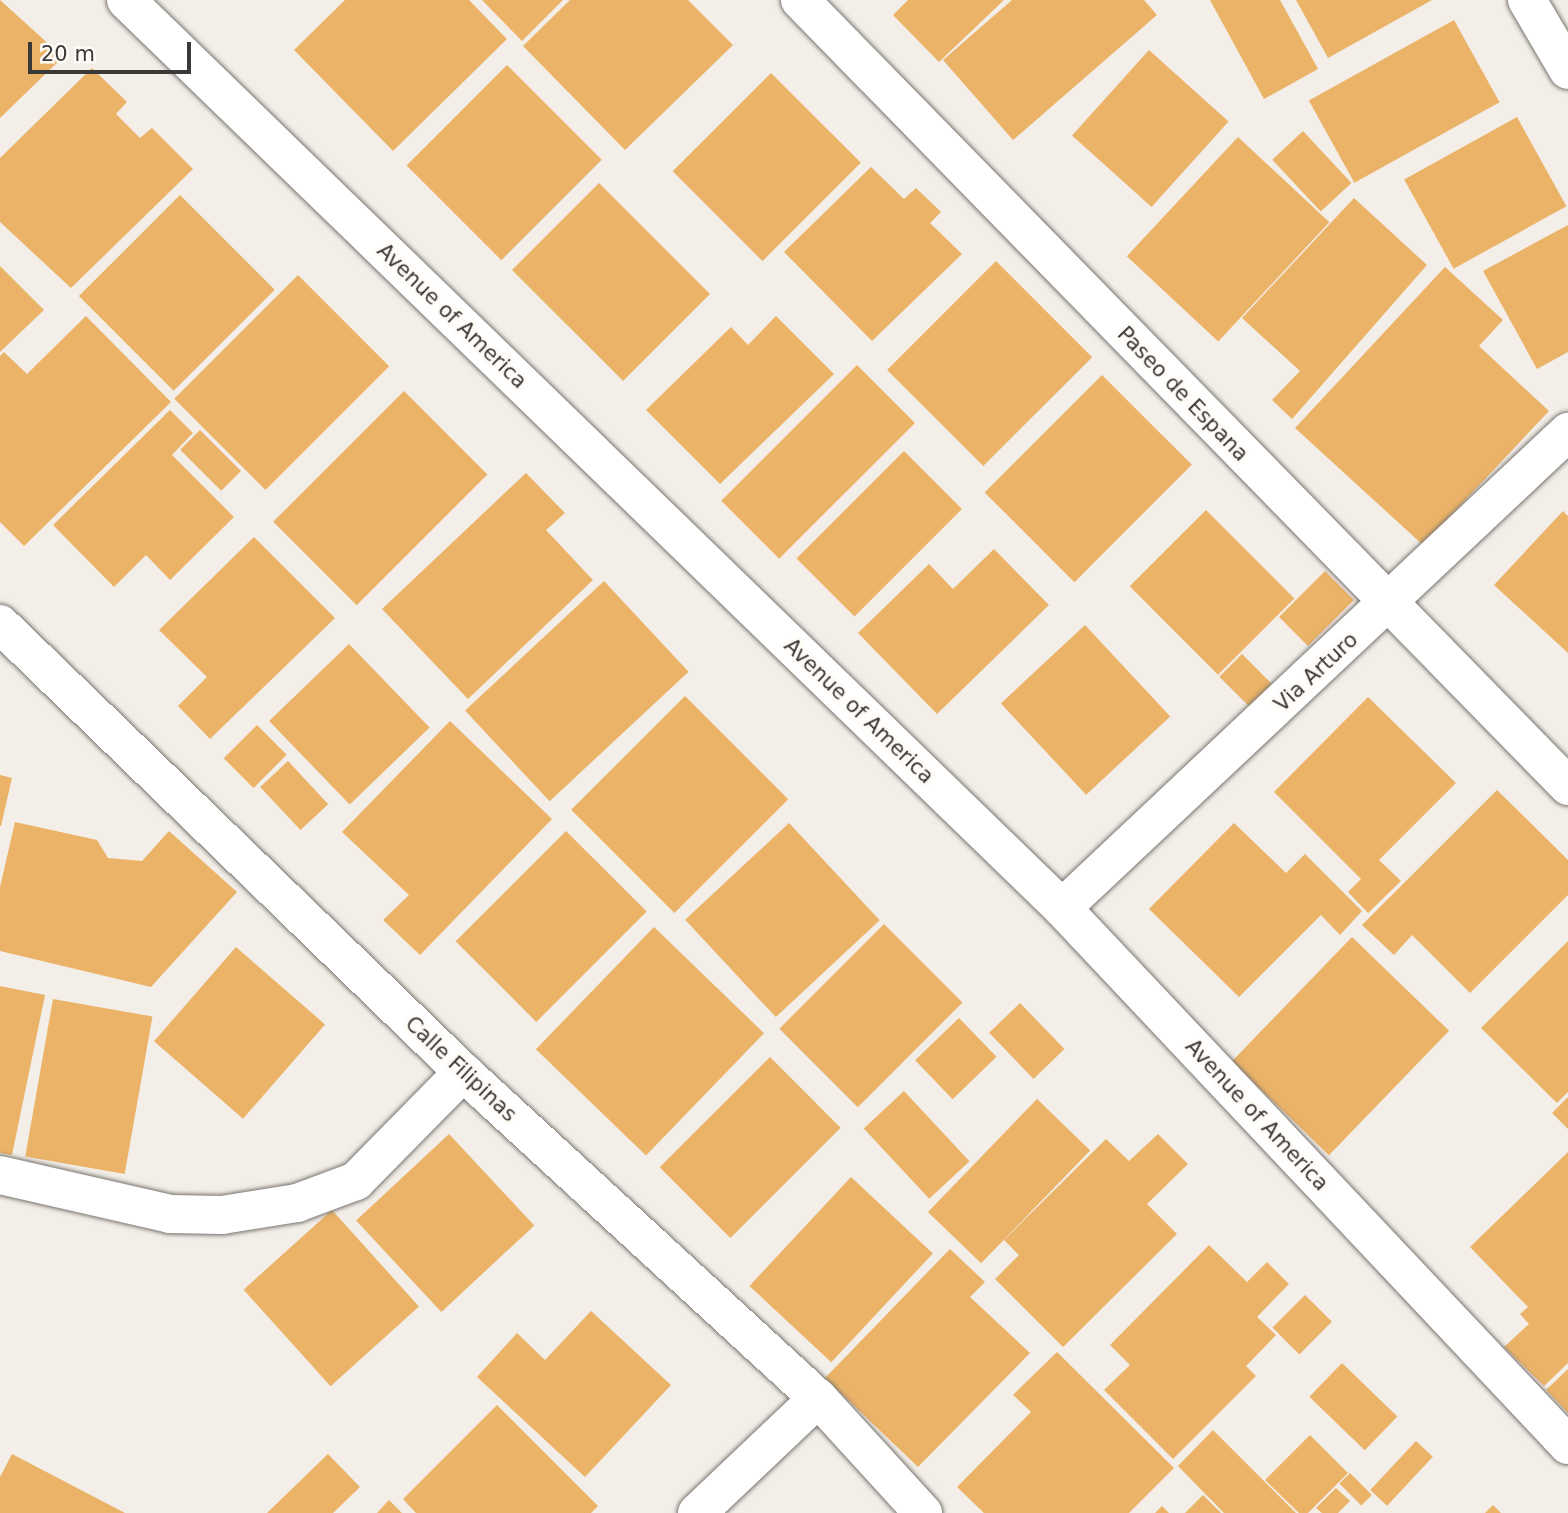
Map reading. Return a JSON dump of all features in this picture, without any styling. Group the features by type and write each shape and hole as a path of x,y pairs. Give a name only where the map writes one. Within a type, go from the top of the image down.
{"street":[{"name":"Avenue of America","path":"126,0 1062,908 1568,1445"},
{"name":"Paseo de Espana","path":"800,0 1388,606 1568,786"},
{"path":"1527,0 1568,70"},
{"name":"Via Arturo","path":"1062,908 1388,606 1568,432"},
{"name":"Calle Filipinas","path":"0,624 463,1072 818,1398 923,1513"},
{"path":"0,1175 170,1214 222,1215 297,1203 356,1181 463,1072"},
{"path":"697,1513 818,1398"}],"building":[{"path":"0,0 63,57 0,118"},
{"path":"345,0 469,0 507,39 393,151 294,50"},
{"path":"482,0 563,0 522,41"},
{"path":"570,0 688,0 733,45 625,150 523,46"},
{"path":"908,0 1004,0 939,62 893,15"},
{"path":"1012,0 1144,0 1157,15 1013,140 943,60"},
{"path":"1210,0 1280,0 1318,69 1264,99"},
{"path":"1296,0 1432,0 1328,58"},
{"path":"1454,20 1500,102 1354,183 1309,100"},
{"path":"1149,50 1229,122 1152,207 1072,135"},
{"path":"507,65 602,160 501,260 407,165"},
{"path":"92,68 127,102 116,114 140,138 152,128 193,169 71,288 0,222 0,158"},
{"path":"771,73 861,163 763,261 673,171"},
{"path":"1517,117 1566,206 1454,269 1404,180"},
{"path":"1303,131 1351,183 1321,212 1272,160"},
{"path":"1238,137 1329,222 1218,341 1127,256"},
{"path":"871,167 904,199 916,188 941,212 930,223 962,254 872,341 784,252"},
{"path":"599,183 710,294 623,381 512,270"},
{"path":"180,195 275,290 174,391 79,296"},
{"path":"1354,198 1427,265 1292,419 1272,400 1300,371 1242,318"},
{"path":"1568,225 1568,352 1537,369 1483,271"},
{"path":"996,261 1092,357 983,466 887,370"},
{"path":"0,266 44,310 0,352"},
{"path":"1445,267 1503,320 1479,346 1549,411 1423,545 1295,428"},
{"path":"298,275 389,366 265,490 174,399"},
{"path":"86,316 171,402 24,546 0,522 0,356 4,352 27,374"},
{"path":"776,316 834,374 720,484 646,410 731,327 748,345"},
{"path":"857,365 915,423 779,559 721,501"},
{"path":"1102,375 1192,465 1074,582 985,492"},
{"path":"404,391 487,474 357,605 273,522"},
{"path":"170,410 193,433 172,455 234,517 170,580 146,555 114,587 53,525"},
{"path":"200,430 241,471 221,491 180,450"},
{"path":"904,451 962,509 855,616 797,558"},
{"path":"526,473 565,513 546,530 593,580 468,699 382,609"},
{"path":"1206,510 1294,598 1218,675 1130,586"},
{"path":"1563,511 1568,516 1568,653 1494,585"},
{"path":"254,537 335,618 210,739 178,706 207,677 159,630"},
{"path":"994,549 1049,605 937,714 858,633 929,564 953,589"},
{"path":"1325,571 1354,600 1308,646 1279,617"},
{"path":"604,581 689,672 550,801 465,711"},
{"path":"1085,625 1170,716 1086,795 1001,703"},
{"path":"349,644 430,727 350,805 269,721"},
{"path":"1242,654 1272,684 1249,706 1219,677"},
{"path":"685,696 788,799 674,913 571,810"},
{"path":"1368,697 1456,783 1379,860 1401,881 1368,913 1348,892 1361,879 1274,792"},
{"path":"450,721 552,819 420,955 383,920 409,895 342,832"},
{"path":"257,725 287,755 253,788 224,758"},
{"path":"288,761 328,804 300,830 260,787"},
{"path":"0,775 12,778 1,826 0,826"},
{"path":"1497,790 1568,860 1568,895 1470,993 1412,935 1394,955 1362,925"},
{"path":"15,822 97,840 108,858 142,861 169,831 237,892 151,987 0,951 0,887"},
{"path":"789,823 880,920 776,1017 685,920"},
{"path":"1234,823 1286,873 1305,854 1362,911 1340,935 1321,915 1239,997 1149,909"},
{"path":"566,831 647,912 536,1022 456,941"},
{"path":"884,924 962,1002 858,1107 779,1029"},
{"path":"654,927 764,1033 646,1156 536,1049"},
{"path":"1352,937 1449,1031 1329,1155 1232,1061"},
{"path":"1568,941 1568,1092 1557,1103 1481,1028"},
{"path":"236,947 325,1024 243,1119 154,1041"},
{"path":"0,986 45,995 12,1155 0,1153"},
{"path":"53,999 152,1017 125,1174 25,1157"},
{"path":"1020,1003 1064,1049 1034,1079 989,1033"},
{"path":"959,1018 997,1057 953,1099 915,1060"},
{"path":"770,1057 841,1128 730,1238 660,1167"},
{"path":"904,1091 969,1161 929,1199 864,1129"},
{"path":"1568,1097 1568,1129 1552,1113"},
{"path":"1037,1099 1090,1150 981,1263 928,1212"},
{"path":"449,1134 534,1225 441,1312 356,1221"},
{"path":"1158,1134 1188,1164 1147,1204 1177,1234 1063,1347 995,1279 1019,1255 1004,1240 1106,1139 1129,1161"},
{"path":"1568,1152 1568,1363 1544,1386 1504,1347 1529,1324 1520,1314 1528,1307 1470,1247"},
{"path":"851,1177 933,1253 831,1362 749,1286"},
{"path":"332,1210 419,1307 331,1386 244,1290"},
{"path":"1209,1245 1247,1282 1267,1262 1289,1284 1257,1317 1276,1335 1246,1366 1256,1376 1173,1459 1104,1390 1130,1365 1110,1345"},
{"path":"950,1249 985,1282 970,1297 1030,1353 918,1467 825,1378"},
{"path":"1305,1295 1332,1322 1299,1354 1272,1328"},
{"path":"591,1311 671,1385 585,1477 477,1377 517,1333 545,1360"},
{"path":"1057,1352 1174,1468 1129,1513 984,1513 957,1487 1031,1412 1013,1395"},
{"path":"1342,1363 1397,1416 1365,1450 1309,1397"},
{"path":"1568,1369 1568,1413 1546,1390"},
{"path":"497,1405 598,1506 591,1513 416,1513 403,1499"},
{"path":"1213,1430 1296,1513 1224,1513 1178,1466"},
{"path":"1310,1435 1348,1473 1308,1513 1299,1513 1265,1480"},
{"path":"1416,1441 1433,1457 1387,1506 1370,1490"},
{"path":"12,1454 125,1513 0,1513 0,1477"},
{"path":"328,1454 360,1487 333,1513 267,1513"},
{"path":"1350,1473 1372,1495 1361,1506 1339,1484"},
{"path":"1336,1488 1350,1501 1338,1513 1322,1513 1316,1508"},
{"path":"1203,1495 1221,1513 1185,1513"},
{"path":"389,1500 402,1513 377,1513"},
{"path":"1493,1505 1501,1513 1485,1513"},
{"path":"1162,1506 1169,1513 1155,1513"}]}
